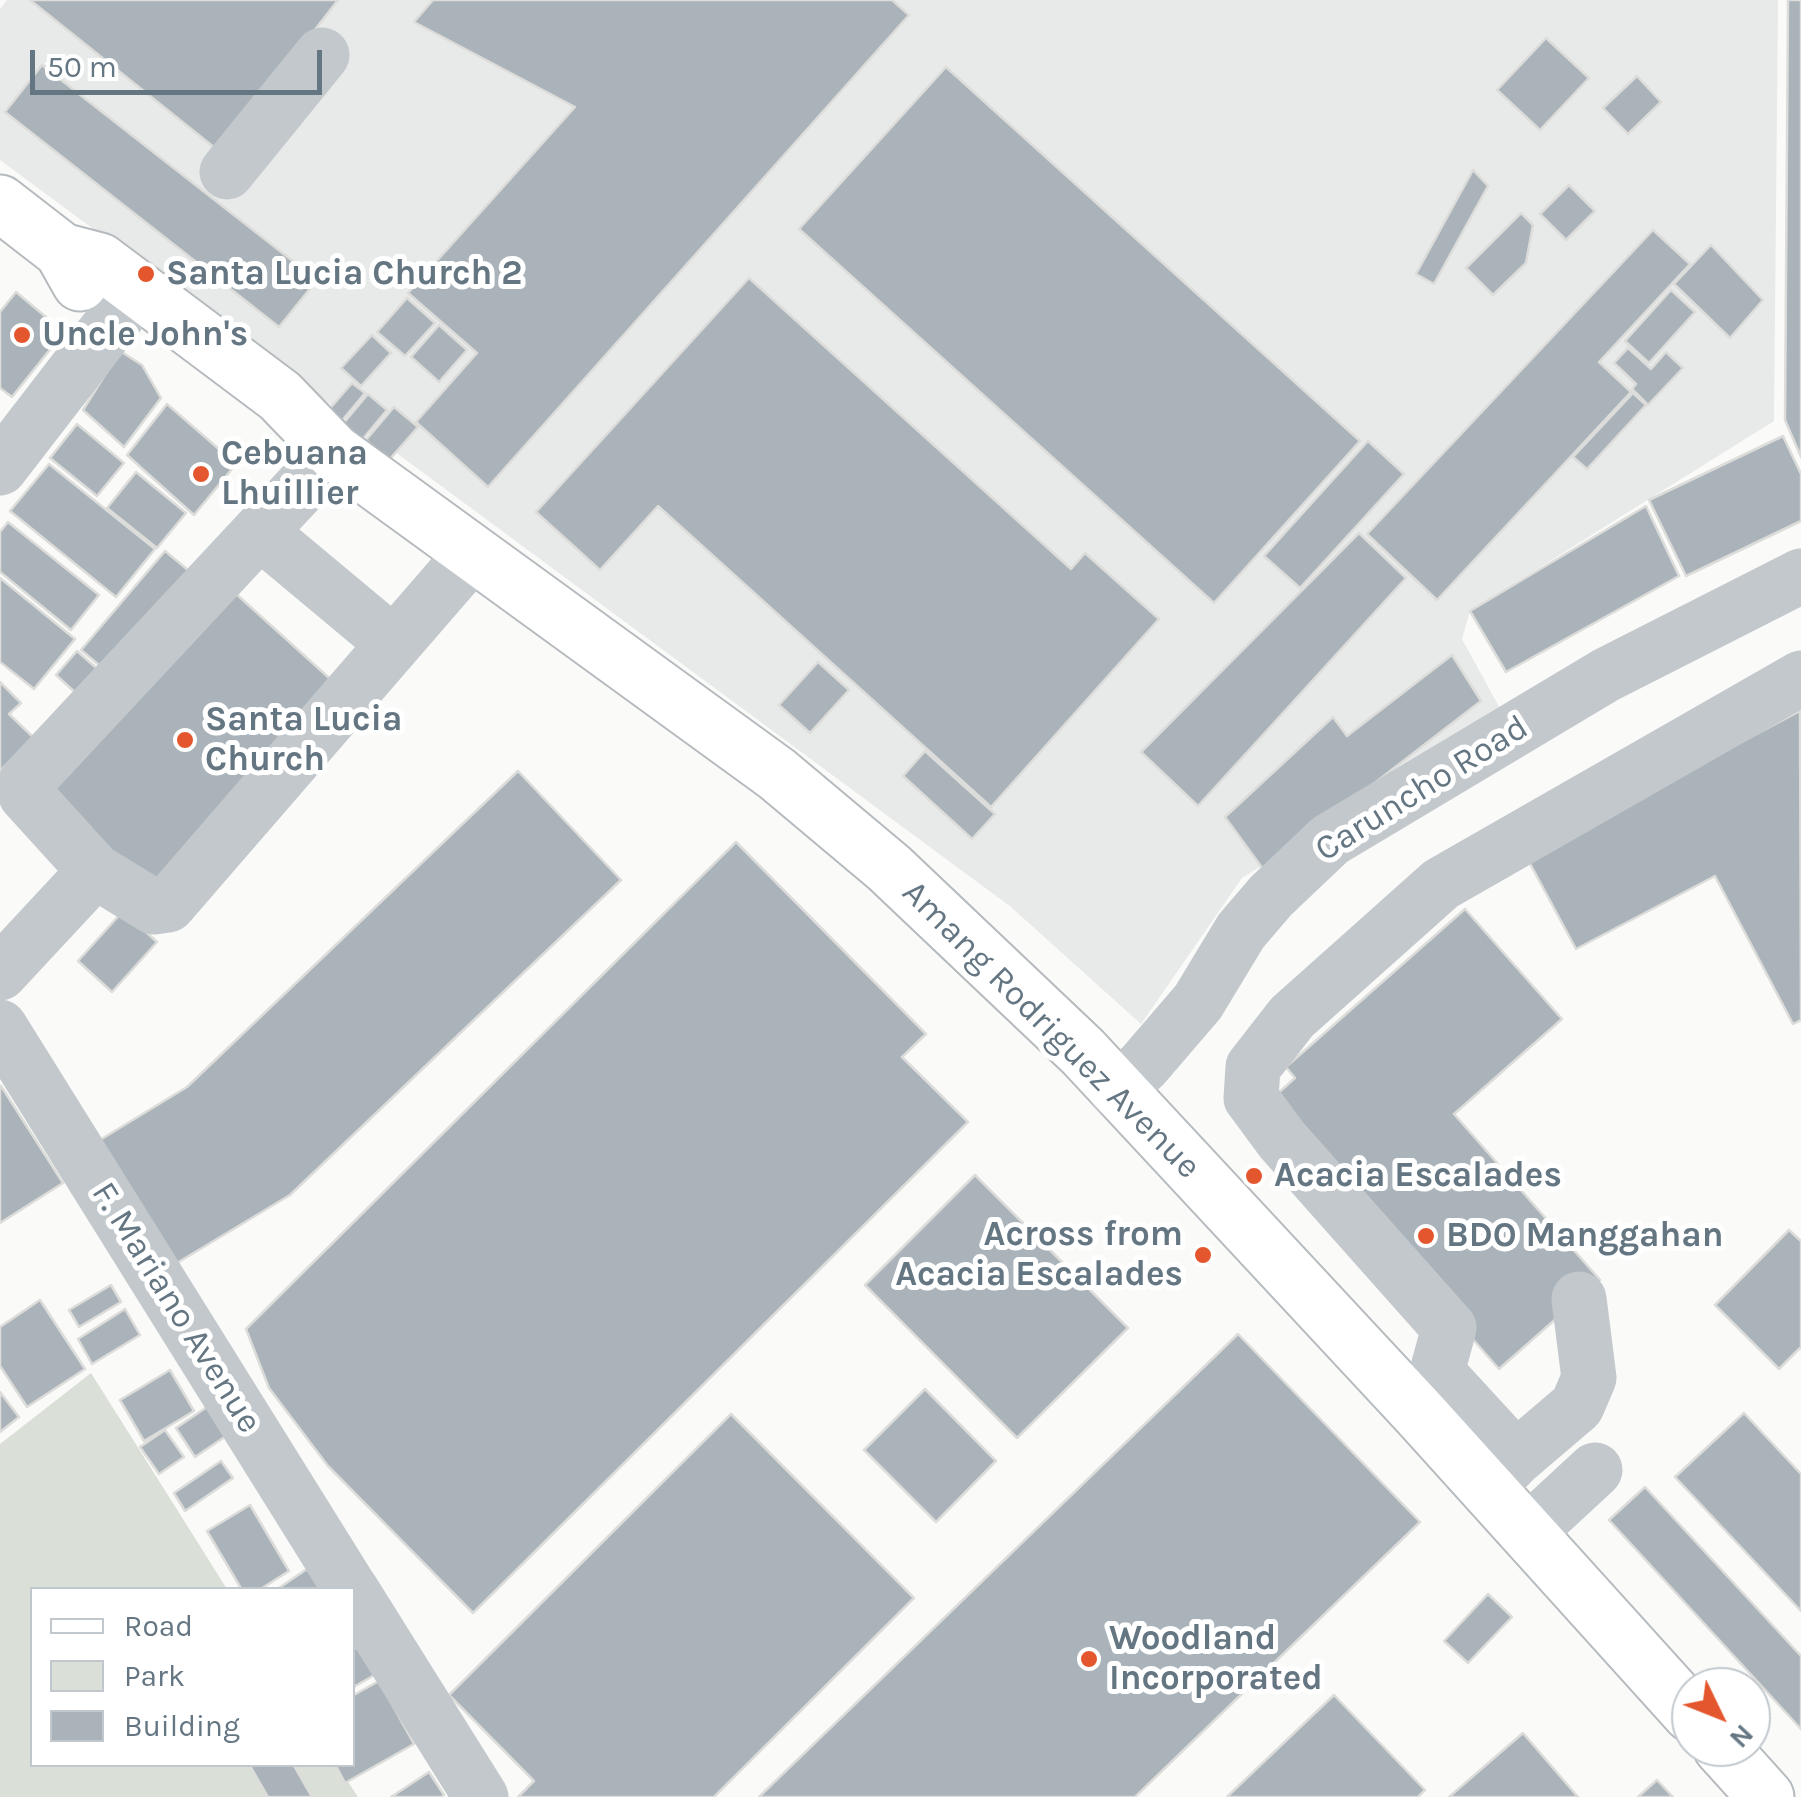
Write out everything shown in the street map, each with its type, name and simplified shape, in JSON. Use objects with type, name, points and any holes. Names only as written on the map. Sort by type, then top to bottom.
[{"type":"main road","name":"Amang Rodriguez Avenue","points":[[0,203],[62,251],[84,289],[118,315],[256,418],[328,448]]},
{"type":"main road","name":"Amang Rodriguez Avenue","points":[[62,251],[100,261],[280,396],[328,448],[778,774],[941,916],[1428,1392],[1501,1473],[1528,1532],[1671,1692]]},
{"type":"main road","points":[[1739,1767],[1766,1797]]},
{"type":"street","points":[[227,172],[322,55]]},
{"type":"street","points":[[0,468],[118,315]]},
{"type":"street","points":[[328,448],[261,532],[26,782],[26,795],[95,871],[154,906],[168,905],[472,554]]},
{"type":"street","points":[[261,532],[394,644]]},
{"type":"street","name":"Caruncho Road","points":[[1116,1090],[1143,1066],[1198,1002],[1241,932],[1271,896],[1330,840],[1606,675],[1801,576]]},
{"type":"street","points":[[1428,1392],[1449,1328],[1282,1140],[1251,1098],[1253,1067],[1292,1017],[1441,884],[1801,678]]},
{"type":"street","points":[[0,973],[95,871]]},
{"type":"street","name":"F. Mariano Avenue","points":[[0,1027],[349,1587]]},
{"type":"street","points":[[1501,1473],[1577,1406],[1589,1378],[1579,1299]]},
{"type":"street","points":[[1528,1532],[1595,1470]]},
{"type":"street","name":"F. Mariano Avenue","points":[[355,1596],[481,1797]]},
{"type":"shaded area","points":[[7,0],[1778,0],[1774,421],[1470,611],[1462,639],[1503,714],[1242,878],[1141,1024],[1011,907],[0,160],[0,9]]},
{"type":"green space","points":[[91,1373],[226,1587],[30,1587],[30,1767],[338,1767],[358,1797],[0,1797],[0,1444]]},
{"type":"building","points":[[30,0],[338,0],[220,152]]},
{"type":"building","points":[[433,0],[892,0],[909,15],[488,487],[416,422],[477,353],[408,293],[575,107],[414,22]]},
{"type":"building","points":[[1788,0],[1801,0],[1801,457],[1785,420]]},
{"type":"building","points":[[1546,38],[1589,78],[1540,130],[1497,90]]},
{"type":"building","points":[[42,65],[317,280],[279,327],[5,112]]},
{"type":"building","points":[[946,67],[1360,441],[1214,603],[799,229]]},
{"type":"building","points":[[1637,76],[1661,102],[1628,134],[1603,108]]},
{"type":"building","points":[[1473,170],[1488,186],[1434,284],[1416,274]]},
{"type":"building","points":[[1569,185],[1595,211],[1566,240],[1540,214]]},
{"type":"building","points":[[1521,213],[1533,225],[1526,263],[1493,295],[1466,268]]},
{"type":"building","points":[[1653,230],[1690,264],[1599,362],[1631,392],[1437,600],[1367,534]]},
{"type":"building","points":[[1711,245],[1763,300],[1730,338],[1674,284]]},
{"type":"building","points":[[749,278],[1071,569],[1085,553],[1159,619],[991,807],[658,506],[600,570],[536,512]]},
{"type":"building","points":[[1671,290],[1695,312],[1649,363],[1625,341]]},
{"type":"building","points":[[16,292],[64,332],[12,397],[0,388],[0,312]]},
{"type":"building","points":[[407,298],[435,323],[405,356],[377,332]]},
{"type":"building","points":[[439,325],[467,350],[439,382],[411,357]]},
{"type":"building","points":[[372,335],[391,353],[361,386],[341,368]]},
{"type":"building","points":[[1628,348],[1651,369],[1666,352],[1683,368],[1648,405],[1632,389],[1636,384],[1614,363]]},
{"type":"building","points":[[120,351],[142,365],[161,398],[124,447],[83,410]]},
{"type":"building","points":[[352,383],[365,393],[340,423],[327,412]]},
{"type":"building","points":[[1633,393],[1646,405],[1587,469],[1573,457]]},
{"type":"building","points":[[368,394],[387,410],[361,441],[342,425]]},
{"type":"building","points":[[167,404],[236,464],[194,515],[127,455]]},
{"type":"building","points":[[394,407],[418,427],[389,460],[366,440]]},
{"type":"building","points":[[77,424],[124,463],[97,496],[50,458]]},
{"type":"building","points":[[1783,436],[1801,474],[1801,521],[1686,576],[1649,500]]},
{"type":"building","points":[[1368,441],[1404,474],[1300,588],[1264,556]]},
{"type":"building","points":[[49,464],[155,549],[116,597],[10,511]]},
{"type":"building","points":[[136,472],[186,513],[157,548],[107,508]]},
{"type":"building","points":[[1646,506],[1679,576],[1506,672],[1470,611]]},
{"type":"building","points":[[8,522],[99,595],[71,630],[0,572],[0,532]]},
{"type":"building","points":[[1359,533],[1406,578],[1198,806],[1141,752]]},
{"type":"building","points":[[165,551],[200,580],[116,679],[81,650]]},
{"type":"building","points":[[0,578],[75,639],[34,689],[0,662]]},
{"type":"building","name":"Santa Lucia Church","points":[[224,583],[338,686],[147,898],[32,794]]},
{"type":"building","points":[[77,651],[110,680],[88,704],[56,675]]},
{"type":"building","points":[[1452,655],[1481,701],[1263,869],[1225,817],[1333,717],[1347,736]]},
{"type":"building","points":[[818,662],[849,690],[810,733],[779,705]]},
{"type":"building","points":[[0,682],[21,703],[9,714],[33,737],[0,771]]},
{"type":"building","points":[[1800,711],[1801,1020],[1793,1024],[1715,876],[1576,949],[1526,856]]},
{"type":"building","points":[[925,751],[995,814],[972,839],[903,776]]},
{"type":"building","points":[[518,771],[621,880],[290,1195],[167,1269],[90,1146],[187,1087]]},
{"type":"building","points":[[736,842],[926,1034],[902,1057],[968,1122],[473,1613],[328,1466],[269,1388],[246,1329]]},
{"type":"building","points":[[1465,909],[1562,1019],[1454,1114],[1600,1280],[1499,1369],[1266,1104],[1295,1078],[1286,1067]]},
{"type":"building","points":[[123,911],[157,942],[112,992],[78,961]]},
{"type":"building","points":[[0,1087],[63,1183],[0,1223]]},
{"type":"building","points":[[975,1175],[1128,1328],[1017,1438],[865,1285]]},
{"type":"building","points":[[1789,1230],[1801,1241],[1801,1347],[1779,1369],[1715,1305]]},
{"type":"building","points":[[111,1285],[121,1302],[79,1327],[69,1310]]},
{"type":"building","points":[[40,1300],[85,1369],[27,1407],[0,1366],[0,1327]]},
{"type":"building","points":[[125,1309],[140,1335],[92,1364],[78,1339]]},
{"type":"building","name":"Woodland Incorporated","points":[[1238,1334],[1420,1522],[1135,1797],[759,1797]]},
{"type":"building","points":[[170,1370],[194,1411],[144,1441],[120,1400]]},
{"type":"building","points":[[925,1389],[996,1461],[936,1522],[864,1450]]},
{"type":"building","points":[[0,1392],[19,1417],[0,1432]]},
{"type":"building","points":[[207,1407],[226,1436],[195,1457],[176,1428]]},
{"type":"building","points":[[1744,1413],[1801,1474],[1801,1611],[1675,1477]]},
{"type":"building","points":[[731,1414],[914,1598],[714,1797],[518,1797],[534,1781],[449,1695]]},
{"type":"building","points":[[165,1430],[184,1457],[159,1474],[140,1447]]},
{"type":"building","points":[[221,1461],[233,1478],[185,1511],[174,1493]]},
{"type":"building","points":[[1645,1487],[1801,1656],[1801,1729],[1771,1696],[1771,1667],[1744,1667],[1609,1520]]},
{"type":"building","points":[[250,1505],[289,1571],[264,1587],[240,1587],[207,1531]]},
{"type":"building","points":[[307,1569],[319,1587],[280,1587]]},
{"type":"building","points":[[1488,1594],[1512,1617],[1468,1663],[1444,1641]]},
{"type":"building","points":[[359,1646],[376,1674],[355,1686],[355,1648]]},
{"type":"building","points":[[379,1681],[414,1744],[345,1783],[337,1767],[355,1767],[355,1694]]},
{"type":"building","points":[[1334,1695],[1425,1790],[1418,1797],[1227,1797]]},
{"type":"building","points":[[1523,1733],[1578,1797],[1449,1797]]},
{"type":"building","points":[[251,1767],[295,1767],[312,1797],[268,1797]]},
{"type":"building","points":[[429,1772],[444,1795],[441,1797],[391,1797]]},
{"type":"building","points":[[1657,1780],[1673,1797],[1638,1797]]},
{"type":"place","name":"Santa Lucia Church 2","points":[[146,274]]},
{"type":"place","name":"Uncle John's","points":[[22,335]]},
{"type":"place","name":"Cebuana Lhuillier","points":[[201,474]]},
{"type":"place","name":"Santa Lucia Church","points":[[185,740]]},
{"type":"place","name":"Acacia Escalades","points":[[1254,1176]]},
{"type":"place","name":"BDO Manggahan","points":[[1426,1236]]},
{"type":"place","name":"Across from Acacia Escalades","points":[[1203,1255]]},
{"type":"place","name":"Woodland Incorporated","points":[[1089,1659]]}]
